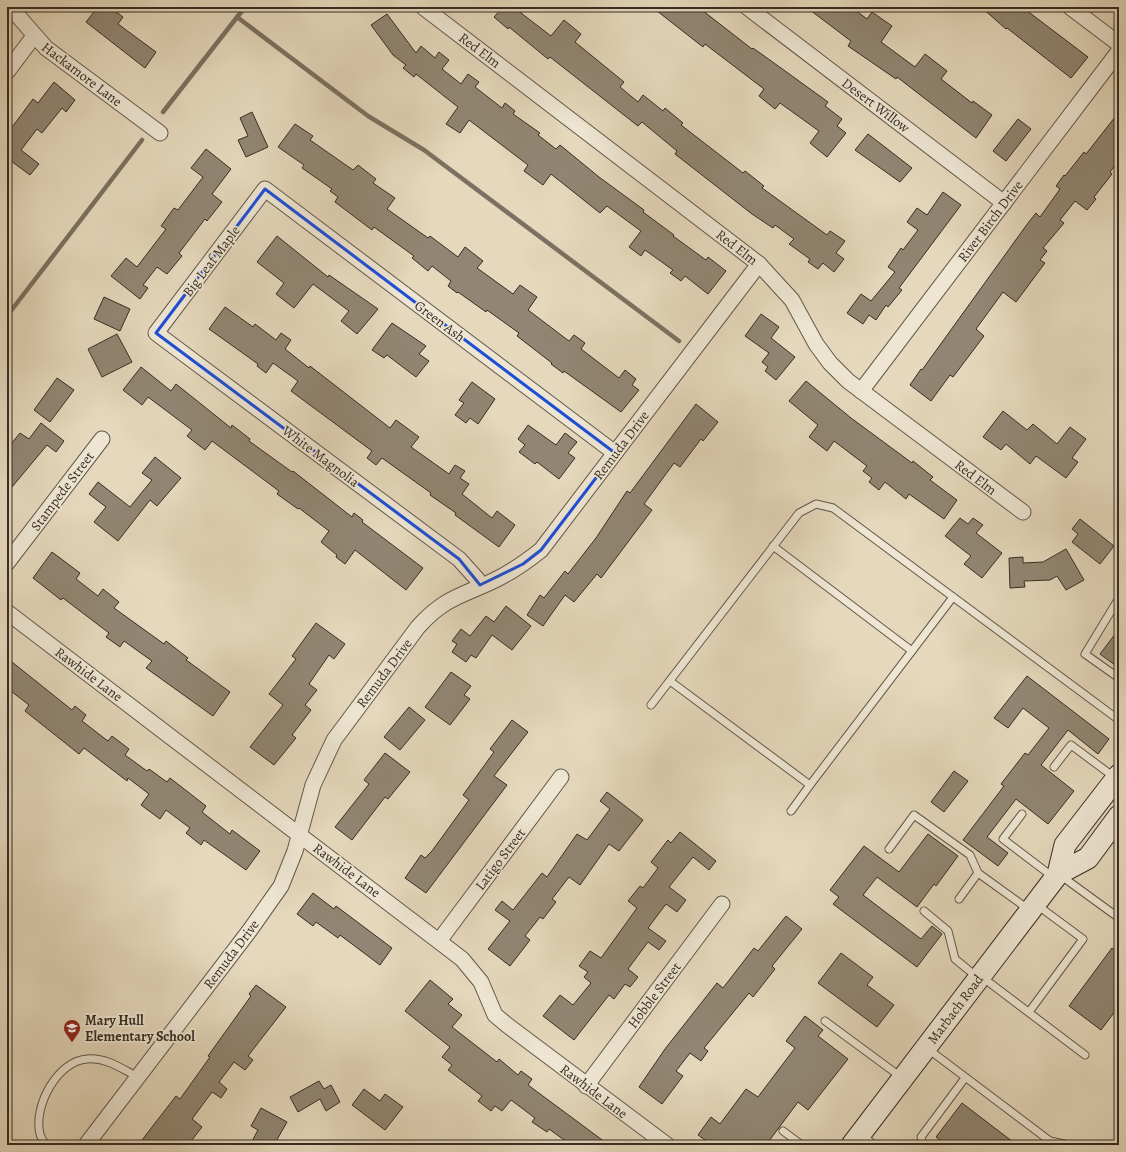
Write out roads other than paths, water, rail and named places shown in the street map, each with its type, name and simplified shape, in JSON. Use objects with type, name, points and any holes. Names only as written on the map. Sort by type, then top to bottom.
[{"type":"main road","name":"Marbach Road","points":[[1057,876],[1065,845],[1118,777]]},
{"type":"main road","name":"Marbach Road","points":[[862,1141],[902,1078],[1057,876],[1088,858],[1119,816]]},
{"type":"street","name":"Hackamore Lane","points":[[13,7],[34,36],[46,48],[160,133]]},
{"type":"street","name":"Red Elm","points":[[423,7],[759,264],[792,300],[816,344],[830,363],[861,391],[1023,512]]},
{"type":"street","name":"Desert Willow","points":[[747,7],[1004,203]]},
{"type":"street","points":[[1070,7],[1119,44]]},
{"type":"street","points":[[7,72],[34,36]]},
{"type":"street","name":"River Birch Drive","points":[[861,391],[1119,51]]},
{"type":"street","name":"Big Leaf Maple","points":[[156,333],[265,189]]},
{"type":"street","name":"Green Ash","points":[[265,189],[615,453]]},
{"type":"street","name":"Remuda Drive","points":[[86,1145],[250,930],[281,886],[295,851],[313,785],[334,740],[432,612],[453,597],[495,580],[523,564],[541,550],[759,264]]},
{"type":"street","name":"White Magnolia","points":[[156,333],[459,559],[477,579],[480,585]]},
{"type":"street","name":"Stampede Street","points":[[7,563],[102,439]]},
{"type":"street","name":"Rawhide Lane","points":[[7,612],[439,941],[473,970],[483,986],[496,1015],[507,1025],[586,1086],[667,1145]]},
{"type":"street","name":"Latigo Street","points":[[439,941],[562,777]]},
{"type":"street","name":"Hobble Street","points":[[586,1086],[722,904]]},
{"type":"lane","points":[[651,705],[799,513],[816,504],[833,508],[1119,720]]},
{"type":"lane","points":[[773,546],[912,651]]},
{"type":"lane","points":[[791,811],[953,597]]},
{"type":"lane","points":[[1119,598],[1116,607],[1085,654],[1119,678]]},
{"type":"lane","points":[[670,681],[810,785]]},
{"type":"lane","points":[[1054,767],[1071,745],[1118,777]]},
{"type":"lane","points":[[1022,814],[1004,839],[1119,918]]},
{"type":"lane","points":[[889,849],[914,815],[970,855],[978,873],[1083,939],[1028,1012]]},
{"type":"lane","points":[[959,899],[978,873]]},
{"type":"lane","points":[[924,911],[948,931],[955,960],[1085,1054]]},
{"type":"lane","points":[[825,1021],[902,1078]]},
{"type":"lane","points":[[926,1048],[1050,1141],[1068,1145]]},
{"type":"lane","points":[[46,1145],[40,1135],[39,1118],[43,1099],[54,1081],[72,1063],[86,1059],[99,1059],[138,1077]]},
{"type":"lane","points":[[923,1145],[921,1137],[965,1078]]},
{"type":"lane","points":[[783,1131],[802,1145]]},
{"type":"waterway","points":[[163,112],[245,7]]},
{"type":"waterway","points":[[237,17],[368,116],[424,150],[679,341]]},
{"type":"waterway","points":[[7,316],[142,140]]},
{"type":"place","name":"Mary Hull Elementary School","points":[[72,1043]]}]
